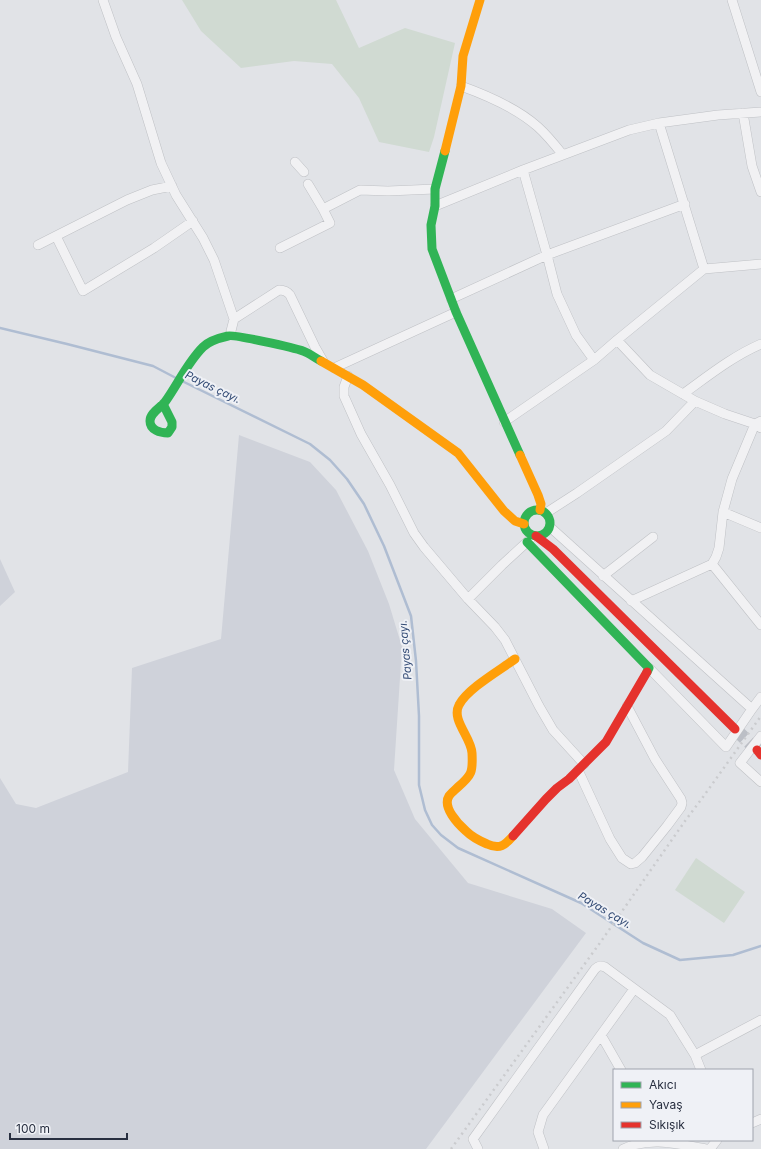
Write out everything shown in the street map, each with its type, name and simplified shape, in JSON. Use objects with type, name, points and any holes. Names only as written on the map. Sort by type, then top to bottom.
[{"type":"street","points":[[103,0],[116,37],[137,84],[161,163],[176,195],[203,238],[214,260],[234,319],[230,336]]},
{"type":"street","points":[[480,0],[463,56],[461,86],[435,189],[435,206],[431,225],[432,249],[456,312],[538,495],[543,512],[550,520],[548,530],[550,543],[553,549]]},
{"type":"street","points":[[732,0],[761,92]]},
{"type":"street","points":[[461,86],[473,90],[519,112],[539,127],[563,155]]},
{"type":"street","points":[[435,206],[523,170],[629,130],[659,123],[718,115],[761,112]]},
{"type":"street","points":[[743,113],[752,166],[761,192]]},
{"type":"street","points":[[659,123],[704,269]]},
{"type":"street","points":[[295,162],[304,172]]},
{"type":"street","points":[[523,170],[547,255],[556,294],[576,335],[594,360]]},
{"type":"street","points":[[280,248],[330,223],[308,184]]},
{"type":"street","points":[[38,245],[127,200],[152,190],[172,186]]},
{"type":"street","points":[[323,209],[360,190],[388,191],[435,189]]},
{"type":"street","points":[[451,300],[547,255],[685,204]]},
{"type":"street","points":[[56,236],[82,291],[130,263],[193,221]]},
{"type":"street","points":[[504,422],[594,360],[616,340],[704,269],[761,264]]},
{"type":"street","points":[[234,319],[279,290],[288,292],[324,362]]},
{"type":"street","points":[[334,368],[456,312]]},
{"type":"street","points":[[163,404],[176,386],[190,362],[204,346],[214,340],[230,336],[303,351],[363,384],[458,453],[504,511],[515,521],[524,524]]},
{"type":"street","points":[[616,340],[650,375],[696,401],[725,414],[759,425],[732,479],[724,512],[719,548],[712,564],[631,601]]},
{"type":"street","points":[[683,394],[711,373],[750,348],[761,344]]},
{"type":"street","points":[[348,376],[344,387],[344,396],[361,434],[390,484],[414,533],[424,547],[504,640],[553,730],[581,767],[610,839],[622,858],[631,864],[635,863],[642,857],[667,826],[681,807],[682,803],[681,799],[655,759],[628,706]]},
{"type":"street","points":[[696,401],[666,431],[577,493],[543,512],[532,511],[528,513],[524,520],[524,524],[526,531],[532,538],[649,668],[726,747],[761,697]]},
{"type":"street","points":[[724,512],[761,528]]},
{"type":"street","points":[[468,599],[532,538],[544,535],[548,530]]},
{"type":"street","points":[[548,530],[603,576],[752,709]]},
{"type":"street","points":[[603,576],[653,537]]},
{"type":"street","points":[[532,538],[553,549],[735,729]]},
{"type":"street","points":[[712,564],[761,625]]},
{"type":"street","points":[[515,660],[466,694],[458,706],[458,720],[469,741],[472,751],[472,770],[468,778],[449,795],[446,801],[449,811],[467,832],[492,846],[498,847],[511,840],[526,820],[546,799],[557,788],[569,780],[598,752],[606,742],[628,706],[649,668]]},
{"type":"street","points":[[761,736],[740,763],[761,782]]},
{"type":"street","points":[[478,1149],[473,1139],[598,966],[605,967],[634,990],[670,1015],[694,1055],[701,1069]]},
{"type":"street","points":[[544,1149],[538,1132],[543,1115],[634,990]]},
{"type":"street","points":[[694,1055],[761,1020]]},
{"type":"street","points":[[601,1035],[620,1069]]},
{"type":"street","points":[[623,1149],[643,1142],[659,1141],[706,1149]]},
{"type":"street","points":[[710,1149],[716,1141]]},
{"type":"shaded area","points":[[182,0],[336,0],[359,48],[405,28],[455,43],[434,137],[429,152],[379,142],[359,98],[332,64],[294,61],[241,68],[201,31]]},
{"type":"shaded area","points":[[239,435],[310,462],[336,490],[368,551],[389,604],[402,647],[394,770],[415,819],[468,883],[552,909],[586,933],[426,1149],[0,1149],[0,778],[16,804],[36,808],[128,772],[132,668],[221,639]]},
{"type":"shaded area","points":[[0,559],[15,592],[0,606]]},
{"type":"shaded area","points":[[696,858],[745,892],[724,923],[675,890]]},
{"type":"waterway","name":"Payas çayı.","points":[[0,328],[153,366],[176,378]]},
{"type":"waterway","name":"Payas çayı.","points":[[184,382],[310,444],[330,460],[347,479],[364,504],[384,546],[411,616],[416,661],[419,716],[419,785],[425,810],[432,825],[441,835],[458,848],[581,903],[643,943],[680,960],[733,955],[761,946]]},
{"type":"tunnel","points":[[735,729],[757,750]]},
{"type":"railway","points":[[451,1149],[761,716]]},
{"type":"traffic: fast","points":[[445,151],[435,189],[435,206],[431,225],[432,249],[456,312],[520,455]]},
{"type":"traffic: fast","points":[[163,404],[172,422],[172,427],[168,433],[159,432],[154,429],[150,424],[150,418],[156,411],[165,402],[197,353],[208,343],[228,336],[277,344],[303,351],[321,361]]},
{"type":"traffic: fast","points":[[537,510],[546,514],[550,523],[546,532],[537,536],[528,532],[524,523],[528,514],[537,510]]},
{"type":"traffic: fast","points":[[527,542],[649,668],[647,672]]},
{"type":"traffic: slow","points":[[445,151],[461,86],[463,56],[480,0]]},
{"type":"traffic: slow","points":[[321,361],[363,385],[458,453],[504,511],[515,521],[524,524]]},
{"type":"traffic: slow","points":[[520,455],[538,495],[541,504],[540,510]]},
{"type":"traffic: slow","points":[[513,836],[502,846],[495,847],[473,837],[455,820],[449,810],[447,800],[449,796],[469,776],[472,769],[471,747],[459,723],[457,711],[459,705],[476,686],[515,659]]},
{"type":"traffic: jam","points":[[536,536],[553,549],[735,729]]},
{"type":"traffic: jam","points":[[513,836],[546,799],[569,779],[606,742],[647,672]]},
{"type":"traffic: jam","points":[[757,750],[761,755]]}]
